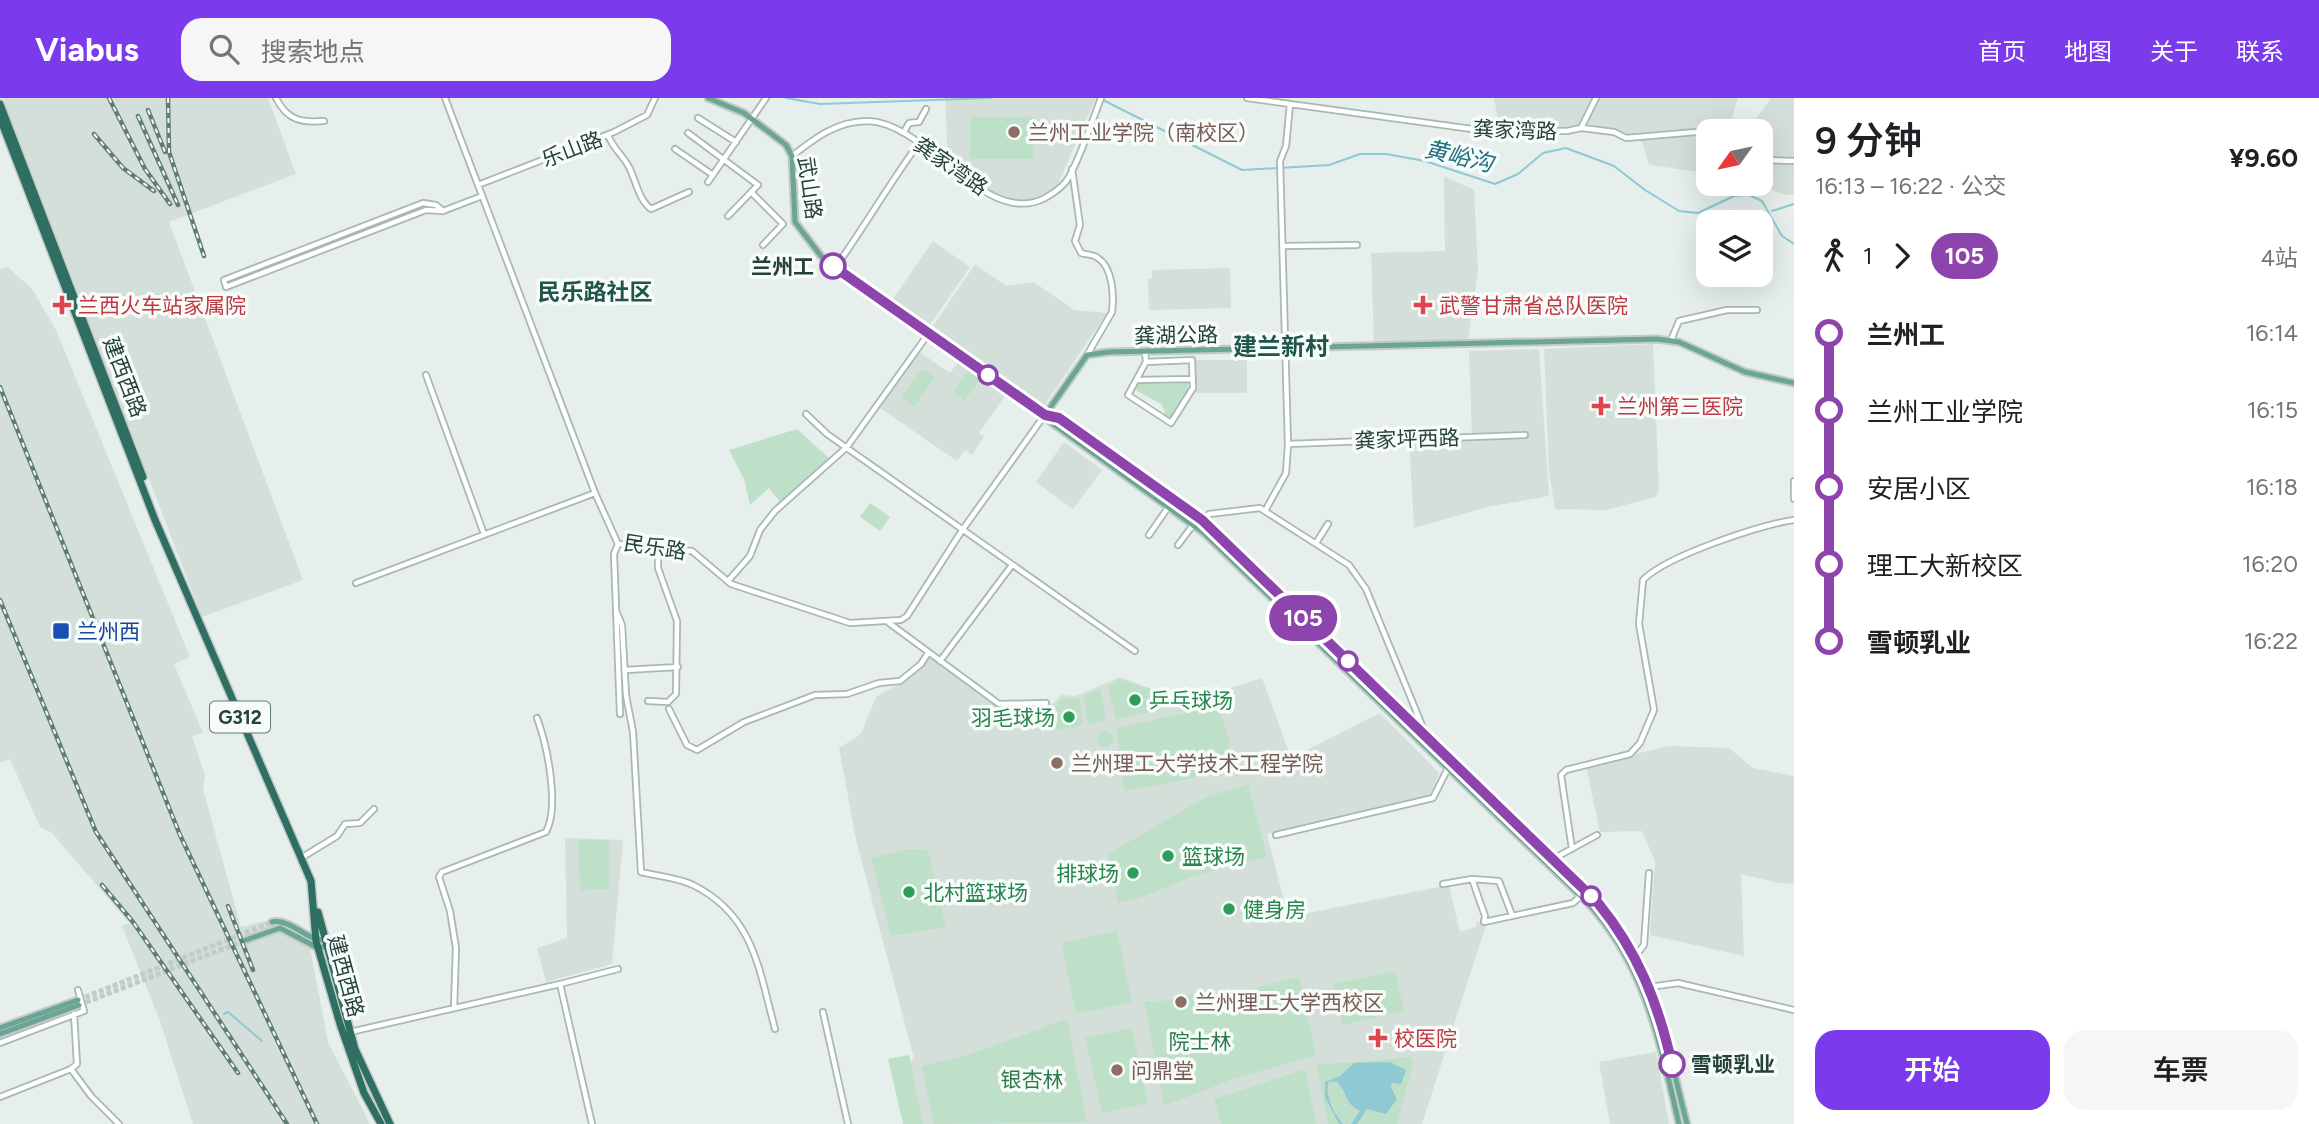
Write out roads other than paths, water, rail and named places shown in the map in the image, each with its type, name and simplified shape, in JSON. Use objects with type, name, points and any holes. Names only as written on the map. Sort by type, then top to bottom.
[{"type":"highway","name":"建西西路","points":[[0,104],[131,443],[167,548]]},
{"type":"highway","name":"建西西路","points":[[0,118],[167,548],[301,858],[312,888],[317,944],[343,1033]]},
{"type":"highway","name":"G312","points":[[312,888],[368,1081],[390,1124]]},
{"type":"highway","name":"G312","points":[[343,1033],[364,1093],[381,1124]]},
{"type":"main road","name":"武山路","points":[[708,98],[753,119],[776,134],[792,156],[795,222],[812,247],[835,268],[1045,415]]},
{"type":"main road","name":"龚湖公路","points":[[1087,355],[1145,351],[1671,340],[1745,372],[1794,383]]},
{"type":"main road","points":[[1045,415],[1087,355]]},
{"type":"main road","points":[[1045,415],[1195,525],[1598,915],[1630,961],[1654,1019],[1679,1124]]},
{"type":"main road","points":[[1045,415],[1059,418],[1202,520],[1586,891],[1624,936],[1650,987],[1663,1022],[1687,1124]]},
{"type":"main road","points":[[272,922],[280,921],[317,944]]},
{"type":"main road","points":[[246,940],[280,928],[317,944],[326,943]]},
{"type":"main road","points":[[0,1028],[78,1003],[0,1034]]},
{"type":"street","points":[[276,98],[290,117],[301,121],[324,121]]},
{"type":"street","name":"民乐路","points":[[445,98],[595,492],[618,544],[658,550],[692,551],[727,581],[850,623],[887,622]]},
{"type":"street","name":"乐山路","points":[[478,185],[608,135],[647,115],[655,98]]},
{"type":"street","name":"龚家湾路","points":[[1247,98],[1479,130],[1567,131],[1581,128],[1596,98]]},
{"type":"street","points":[[708,182],[766,99]]},
{"type":"street","name":"龚家湾路","points":[[792,156],[818,136],[852,122],[891,125],[995,197],[1017,204],[1028,204],[1049,196],[1062,186],[1100,100]]},
{"type":"street","points":[[1265,511],[1286,472],[1289,444],[1280,161],[1286,146],[1290,104]]},
{"type":"street","points":[[904,132],[909,123],[919,122],[926,109]]},
{"type":"street","points":[[698,118],[736,142]]},
{"type":"street","points":[[1581,128],[1614,132],[1626,138],[1696,132]]},
{"type":"street","points":[[688,134],[758,186],[728,216]]},
{"type":"street","points":[[608,135],[617,153],[628,165],[649,207],[689,192]]},
{"type":"street","points":[[835,268],[876,210],[878,198],[919,143]]},
{"type":"street","points":[[676,149],[713,175]]},
{"type":"street","points":[[1773,160],[1794,161]]},
{"type":"street","points":[[1072,168],[1080,225],[1075,241],[1082,253],[1093,255],[1104,264],[1110,278],[1113,305],[1112,312],[1087,355]]},
{"type":"street","points":[[751,192],[783,224],[763,245]]},
{"type":"street","points":[[443,211],[436,205],[423,204],[224,280],[226,287],[426,210],[443,211],[482,196]]},
{"type":"street","points":[[315,245],[318,252]]},
{"type":"street","points":[[1283,246],[1357,245]]},
{"type":"street","points":[[1671,340],[1679,321],[1727,310],[1757,310]]},
{"type":"street","points":[[727,581],[750,556],[760,530],[775,511],[847,447],[929,333]]},
{"type":"street","points":[[1145,351],[1146,362],[1128,395],[1171,423],[1193,388],[1192,360],[1146,362]]},
{"type":"street","points":[[426,375],[484,534]]},
{"type":"street","points":[[1136,380],[1192,379]]},
{"type":"street","points":[[806,414],[847,447],[1135,651]]},
{"type":"street","points":[[887,622],[907,616],[963,529],[1045,415]]},
{"type":"street","name":"龚家坪西路","points":[[1289,444],[1525,435]]},
{"type":"street","points":[[1794,481],[1794,499]]},
{"type":"street","points":[[356,583],[595,492]]},
{"type":"street","points":[[1149,535],[1170,505]]},
{"type":"street","points":[[1178,545],[1195,525],[1209,514],[1251,508],[1265,511],[1349,565],[1357,574],[1390,645],[1426,735]]},
{"type":"street","points":[[1572,849],[1561,775],[1566,770],[1630,754],[1640,743],[1654,710],[1639,624],[1643,580],[1674,559],[1751,530],[1794,520]]},
{"type":"street","points":[[1316,543],[1328,524]]},
{"type":"street","points":[[618,544],[614,554],[620,713]]},
{"type":"street","points":[[648,701],[673,699],[676,694],[678,667],[677,621],[658,568],[658,550]]},
{"type":"street","points":[[940,661],[1012,565]]},
{"type":"street","points":[[616,611],[622,625],[633,732],[641,872],[692,884],[737,920],[751,941],[775,1029]]},
{"type":"street","points":[[887,622],[999,704],[1046,704]]},
{"type":"street","points":[[669,709],[687,745],[697,750],[744,722],[815,695],[847,694],[879,683],[900,681],[921,664],[929,653]]},
{"type":"street","points":[[625,670],[678,667]]},
{"type":"street","points":[[454,1008],[456,948],[450,911],[439,877],[442,872],[546,832],[551,820],[549,775],[546,744],[537,718]]},
{"type":"street","points":[[1276,835],[1433,798],[1448,768]]},
{"type":"street","points":[[301,858],[337,836],[345,824],[360,823],[374,809]]},
{"type":"street","points":[[1553,859],[1597,835]]},
{"type":"street","points":[[1630,961],[1644,945],[1649,873]]},
{"type":"street","points":[[1472,879],[1485,916],[1484,922],[1573,903],[1586,891]]},
{"type":"street","points":[[1443,884],[1472,879],[1499,881],[1512,915]]},
{"type":"street","name":"建西西路","points":[[343,1033],[618,969]]},
{"type":"street","points":[[1650,987],[1678,982],[1794,1010]]},
{"type":"street","points":[[560,984],[592,1124]]},
{"type":"street","points":[[0,1043],[85,1011],[78,990]]},
{"type":"street","points":[[823,1012],[848,1124]]},
{"type":"street","points":[[0,1097],[71,1069],[77,1064],[72,1028],[76,1024],[74,1014]]},
{"type":"street","points":[[71,1069],[91,1096],[119,1124]]},
{"type":"water","points":[[1390,1062],[1406,1070],[1401,1084],[1392,1083],[1391,1087],[1397,1099],[1386,1114],[1367,1109],[1357,1124],[1351,1124],[1360,1111],[1351,1105],[1337,1082],[1329,1081],[1329,1098],[1333,1110],[1343,1124],[1339,1124],[1325,1097],[1325,1082],[1340,1076],[1354,1063]]},
{"type":"waterway","points":[[786,98],[820,104],[991,98]]},
{"type":"waterway","name":"黄峪沟","points":[[1103,100],[1242,170],[1329,165],[1360,154],[1386,154],[1425,161],[1495,184],[1518,174],[1543,153],[1566,148],[1614,166],[1679,211],[1698,213],[1734,196],[1749,195],[1762,201],[1782,236],[1794,244]]},
{"type":"waterway","points":[[1773,211],[1794,204]]},
{"type":"waterway","points":[[224,1014],[228,1012],[262,1041]]},
{"type":"tunnel","points":[[78,1000],[272,922]]},
{"type":"tunnel","points":[[79,1005],[246,940]]},
{"type":"railway","points":[[109,98],[145,169],[170,204]]},
{"type":"railway","points":[[168,98],[169,152],[204,256]]},
{"type":"railway","points":[[148,110],[165,152]]},
{"type":"railway","points":[[138,116],[178,205]]},
{"type":"railway","points":[[94,134],[123,168],[154,191]]},
{"type":"railway","points":[[0,387],[180,835],[317,1124]]},
{"type":"railway","points":[[0,600],[96,832],[287,1124]]},
{"type":"railway","points":[[102,885],[133,922],[238,1073]]},
{"type":"railway","points":[[228,906],[253,970]]},
{"type":"place","name":"兰州工业学院（南校区）","points":[[1014,132]]},
{"type":"place","name":"兰州工","points":[[833,266]]},
{"type":"place","name":"兰西火车站家属院","points":[[62,305]]},
{"type":"place","name":"武警甘肃省总队医院","points":[[1423,305]]},
{"type":"place","name":"兰州第三医院","points":[[1601,406]]},
{"type":"place","name":"兰州西","points":[[61,631]]},
{"type":"place","name":"乒乓球场","points":[[1135,700]]},
{"type":"place","name":"羽毛球场","points":[[1069,717]]},
{"type":"place","name":"兰州理工大学技术工程学院","points":[[1057,763]]},
{"type":"place","name":"篮球场","points":[[1168,856]]},
{"type":"place","name":"排球场","points":[[1133,873]]},
{"type":"place","name":"北村篮球场","points":[[909,892]]},
{"type":"place","name":"健身房","points":[[1229,909]]},
{"type":"place","name":"兰州理工大学西校区","points":[[1181,1002]]},
{"type":"place","name":"校医院","points":[[1378,1038]]},
{"type":"place","name":"雪顿乳业","points":[[1672,1064]]},
{"type":"place","name":"问鼎堂","points":[[1117,1070]]},
{"type":"district","name":"民乐路社区","points":[[595,292]]},
{"type":"district","name":"建兰新村","points":[[1281,346]]},
{"type":"park label","name":"院士林","points":[[1200,1041]]},
{"type":"park label","name":"银杏林","points":[[1032,1079]]}]
